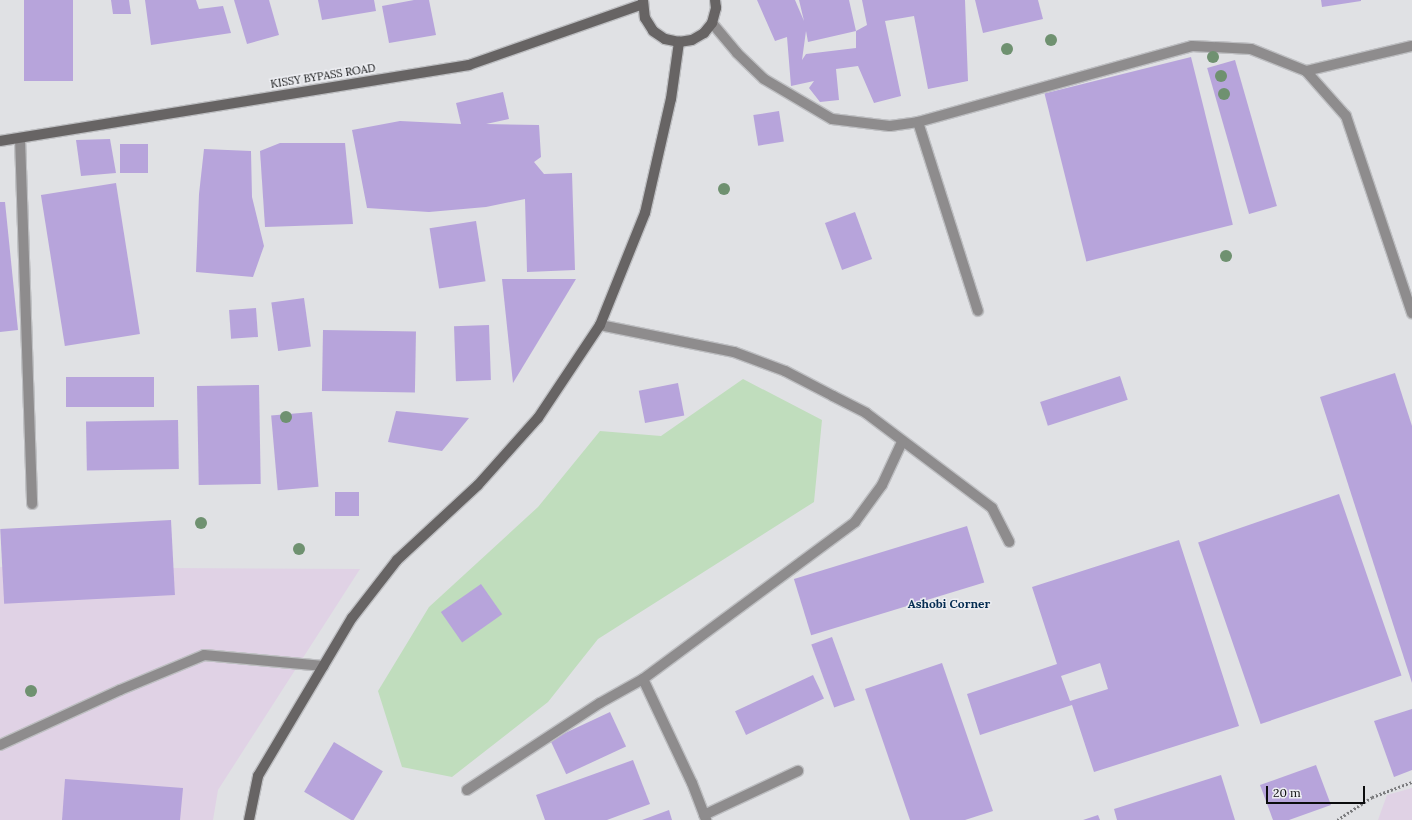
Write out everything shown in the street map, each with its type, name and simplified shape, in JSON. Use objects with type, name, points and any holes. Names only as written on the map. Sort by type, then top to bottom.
[{"type":"main road","points":[[643,2],[645,18],[653,31],[665,39],[679,42],[692,40],[704,33],[712,23],[716,8],[715,0]]},
{"type":"main road","name":"KISSY BYPASS ROAD","points":[[0,141],[469,65],[643,2]]},
{"type":"main road","points":[[249,820],[258,776],[352,618],[397,560],[478,485],[538,418],[600,325],[644,213],[664,138],[679,42]]},
{"type":"lane","points":[[712,23],[737,53],[764,79],[832,119],[890,126],[918,122],[1192,46],[1251,50],[1306,71],[1346,116],[1412,313]]},
{"type":"lane","points":[[1306,71],[1412,46]]},
{"type":"lane","points":[[918,122],[978,310]]},
{"type":"lane","points":[[20,138],[32,504]]},
{"type":"lane","points":[[600,325],[734,352],[785,371],[866,414],[992,508],[1009,542]]},
{"type":"lane","points":[[468,790],[600,703],[643,680],[855,522],[882,485],[902,442]]},
{"type":"lane","points":[[0,745],[126,687],[204,655],[323,666]]},
{"type":"lane","points":[[643,680],[692,783],[705,817],[798,771]]},
{"type":"path","points":[[1337,820],[1372,797],[1412,782]]},
{"type":"shaded area","points":[[0,567],[360,569],[218,790],[213,820],[0,820]]},
{"type":"shaded area","points":[[1412,788],[1412,820],[1378,820],[1387,795]]},
{"type":"green space","points":[[743,379],[822,420],[814,502],[598,639],[548,702],[452,777],[402,767],[378,691],[429,607],[538,507],[600,431],[661,436]]},
{"type":"building","points":[[24,0],[73,0],[73,81],[24,81]]},
{"type":"building","points":[[111,0],[129,0],[131,14],[113,14]]},
{"type":"building","points":[[145,0],[196,0],[199,9],[223,6],[231,33],[151,45]]},
{"type":"building","points":[[234,0],[269,0],[279,35],[247,44]]},
{"type":"building","points":[[318,0],[374,0],[376,11],[322,20]]},
{"type":"building","points":[[414,0],[429,0],[436,35],[389,43],[382,6]]},
{"type":"building","points":[[757,0],[795,0],[804,21],[799,0],[849,0],[856,31],[867,25],[862,0],[965,0],[968,81],[928,89],[914,16],[885,21],[901,96],[874,103],[858,66],[836,69],[839,100],[820,102],[809,88],[814,81],[791,86],[787,37],[775,41]],"holes":[[[806,31],[808,42],[856,31],[856,48],[806,54],[802,60]]]},
{"type":"building","points":[[975,0],[1038,0],[1043,19],[983,33]]},
{"type":"building","points":[[1321,0],[1361,0],[1361,1],[1322,7]]},
{"type":"building","points":[[1191,57],[1233,225],[1086,261],[1044,94]]},
{"type":"building","points":[[1235,60],[1277,206],[1249,214],[1207,68]]},
{"type":"building","points":[[503,92],[509,119],[486,124],[539,125],[541,157],[534,162],[544,174],[572,173],[575,270],[527,272],[525,199],[486,207],[429,212],[367,208],[352,130],[400,121],[461,124],[456,103]]},
{"type":"building","points":[[779,111],[784,142],[758,146],[753,115]]},
{"type":"building","points":[[110,139],[116,173],[81,176],[76,140]]},
{"type":"building","points":[[280,143],[345,143],[353,224],[265,227],[260,151]]},
{"type":"building","points":[[120,144],[148,144],[148,173],[120,173]]},
{"type":"building","points":[[204,149],[251,151],[252,197],[264,246],[253,277],[196,272],[199,194]]},
{"type":"building","points":[[116,183],[140,334],[65,346],[41,195]]},
{"type":"building","points":[[0,202],[5,202],[18,330],[0,332]]},
{"type":"building","points":[[855,212],[872,259],[842,270],[825,223]]},
{"type":"building","points":[[476,221],[486,281],[439,289],[430,228]]},
{"type":"building","points":[[502,279],[576,279],[513,383]]},
{"type":"building","points":[[304,298],[311,347],[278,351],[271,303]]},
{"type":"building","points":[[256,308],[258,337],[231,339],[229,310]]},
{"type":"building","points":[[489,325],[491,380],[456,381],[454,326]]},
{"type":"building","points":[[323,330],[416,332],[415,393],[322,391]]},
{"type":"building","points":[[1395,373],[1412,426],[1412,683],[1320,397]]},
{"type":"building","points":[[1120,376],[1128,400],[1048,426],[1040,402]]},
{"type":"building","points":[[66,377],[154,377],[154,407],[66,407]]},
{"type":"building","points":[[678,383],[684,415],[645,423],[639,391]]},
{"type":"building","points":[[259,385],[261,484],[199,485],[197,386]]},
{"type":"building","points":[[396,411],[469,418],[442,451],[388,442]]},
{"type":"building","points":[[312,412],[319,487],[278,490],[271,416]]},
{"type":"building","points":[[178,420],[179,469],[87,471],[86,422]]},
{"type":"building","points":[[335,492],[359,492],[359,516],[335,516]]},
{"type":"building","points":[[1339,494],[1402,676],[1261,724],[1198,543]]},
{"type":"building","points":[[171,520],[175,595],[4,604],[0,529]]},
{"type":"building","points":[[967,526],[984,582],[811,635],[794,579]]},
{"type":"building","points":[[1179,540],[1239,726],[1094,772],[1072,705],[980,735],[967,694],[1057,664],[1032,587]],"holes":[[[1100,663],[1108,689],[1070,701],[1061,676]]]},
{"type":"building","points":[[481,584],[502,614],[462,642],[441,612]]},
{"type":"building","points":[[832,637],[855,700],[834,707],[811,645]]},
{"type":"building","points":[[942,663],[993,811],[965,820],[910,820],[865,689]]},
{"type":"building","points":[[813,675],[824,699],[746,735],[735,711]]},
{"type":"building","points":[[1412,709],[1412,770],[1394,777],[1374,721]]},
{"type":"building","points":[[610,712],[626,746],[566,774],[550,740]]},
{"type":"building","points":[[334,742],[383,771],[354,820],[351,820],[304,792]]},
{"type":"building","points":[[633,760],[650,804],[607,820],[545,820],[536,795]]},
{"type":"building","points":[[1316,765],[1331,805],[1289,820],[1273,820],[1260,785]]},
{"type":"building","points":[[1221,775],[1235,820],[1117,820],[1114,809]]},
{"type":"building","points":[[65,779],[183,788],[180,820],[62,820]]},
{"type":"building","points":[[669,810],[672,820],[642,820]]},
{"type":"building","points":[[1098,815],[1100,820],[1083,820]]},
{"type":"district","name":"Ashobi Corner","points":[[949,604]]}]
